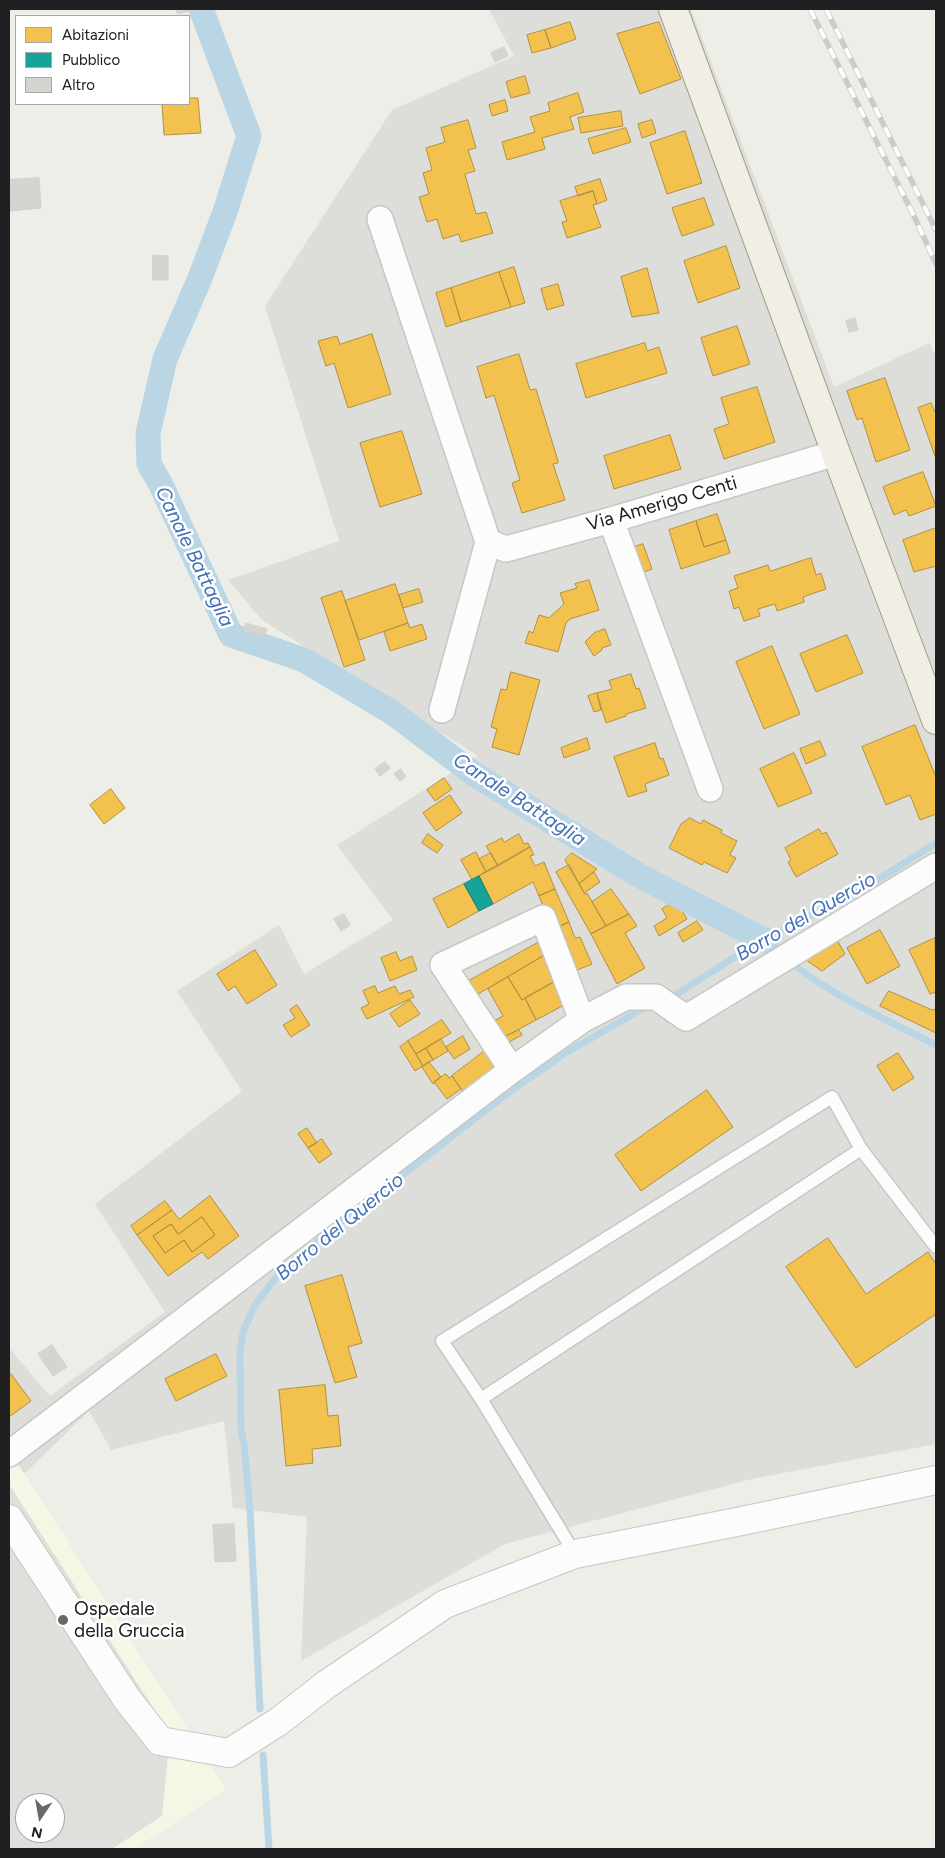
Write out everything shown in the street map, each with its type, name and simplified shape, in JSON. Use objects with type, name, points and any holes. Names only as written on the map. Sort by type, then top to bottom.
[{"type":"main road","points":[[673,9],[936,720]]},
{"type":"street","points":[[380,219],[488,542],[442,710]]},
{"type":"street","name":"Via Amerigo Centi","points":[[488,542],[506,549],[611,520],[836,452]]},
{"type":"street","points":[[611,520],[710,789]]},
{"type":"street","points":[[9,1454],[512,1070],[582,1020],[626,997],[656,997],[686,1018],[936,866]]},
{"type":"street","points":[[512,1070],[443,965],[543,918],[582,1020]]},
{"type":"street","points":[[9,1519],[127,1699],[160,1741],[229,1753],[278,1722],[327,1684],[445,1604],[575,1554],[936,1480]]},
{"type":"lane","points":[[575,1554],[481,1399],[442,1341],[832,1097],[861,1149],[936,1247]]},
{"type":"lane","points":[[481,1399],[861,1149]]},
{"type":"shaded area","points":[[489,9],[691,9],[834,387],[929,343],[936,356],[936,1444],[752,1479],[505,1544],[301,1661],[307,1517],[233,1508],[224,1421],[111,1450],[89,1411],[22,1476],[9,1456],[9,1352],[11,1350],[50,1396],[165,1312],[95,1204],[242,1091],[177,991],[279,925],[304,974],[393,920],[337,845],[478,756],[262,620],[228,580],[339,541],[265,306],[392,110],[514,56]]},
{"type":"shaded area","name":"Ospedale della Gruccia","points":[[9,1450],[226,1789],[134,1849],[9,1849]]},
{"type":"shaded area","name":"Ospedale della Gruccia","points":[[9,1484],[170,1734],[162,1816],[112,1849],[9,1849]]},
{"type":"building: Abitazioni","points":[[570,22],[576,39],[551,48],[545,30]]},
{"type":"building: Abitazioni","points":[[659,22],[681,79],[640,94],[617,34]]},
{"type":"building: Abitazioni","points":[[545,30],[551,48],[532,53],[527,35]]},
{"type":"building: Abitazioni","points":[[525,76],[530,93],[511,98],[506,82]]},
{"type":"building: Abitazioni","points":[[578,93],[584,112],[570,117],[574,129],[542,138],[545,149],[507,160],[502,142],[535,132],[530,117],[550,111],[548,103]]},
{"type":"building: Abitazioni","points":[[190,98],[198,98],[201,133],[164,135],[162,105],[190,105]]},
{"type":"building: Abitazioni","points":[[505,100],[508,111],[492,116],[489,105]]},
{"type":"building: Abitazioni","points":[[621,111],[623,126],[581,133],[578,118]]},
{"type":"building: Abitazioni","points":[[468,120],[476,148],[468,150],[475,171],[465,174],[476,214],[486,212],[493,233],[461,242],[459,234],[443,239],[437,219],[427,222],[419,197],[429,194],[423,173],[432,170],[426,148],[445,142],[441,128]]},
{"type":"building: Abitazioni","points":[[652,120],[656,133],[642,138],[638,124]]},
{"type":"building: Abitazioni","points":[[626,128],[631,142],[593,154],[588,139]]},
{"type":"building: Abitazioni","points":[[685,131],[702,183],[667,194],[650,143]]},
{"type":"building: Abitazioni","points":[[600,179],[607,200],[597,204],[593,191],[578,196],[575,187]]},
{"type":"building: Abitazioni","points":[[593,191],[597,204],[593,205],[601,227],[567,238],[562,222],[567,221],[560,201]]},
{"type":"building: Abitazioni","points":[[704,198],[714,225],[682,236],[672,208]]},
{"type":"building: Abitazioni","points":[[726,246],[740,288],[698,303],[684,261]]},
{"type":"building: Abitazioni","points":[[514,267],[525,303],[511,307],[499,272]]},
{"type":"building: Abitazioni","points":[[647,268],[659,313],[632,317],[621,277]]},
{"type":"building: Abitazioni","points":[[499,272],[511,307],[461,322],[451,288]]},
{"type":"building: Abitazioni","points":[[558,284],[564,305],[547,310],[541,289]]},
{"type":"building: Abitazioni","points":[[451,288],[461,322],[446,327],[436,293]]},
{"type":"building: Abitazioni","points":[[737,326],[750,364],[713,376],[701,338]]},
{"type":"building: Abitazioni","points":[[372,334],[391,394],[348,408],[334,363],[326,366],[318,341],[337,336],[340,344]]},
{"type":"building: Abitazioni","points":[[645,343],[647,351],[659,347],[667,373],[586,398],[576,364]]},
{"type":"building: Abitazioni","points":[[519,354],[530,390],[536,389],[558,461],[558,463],[553,464],[565,500],[522,513],[512,483],[520,480],[494,395],[486,398],[477,367]]},
{"type":"building: Abitazioni","points":[[885,378],[910,450],[876,462],[862,418],[857,420],[847,391]]},
{"type":"building: Abitazioni","points":[[757,387],[775,442],[724,459],[714,429],[729,424],[721,398]]},
{"type":"building: Abitazioni","points":[[931,403],[936,414],[936,459],[918,408]]},
{"type":"building: Abitazioni","points":[[402,431],[422,494],[380,507],[360,443]]},
{"type":"building: Abitazioni","points":[[670,435],[681,469],[614,489],[604,456]]},
{"type":"building: Abitazioni","points":[[923,472],[936,506],[909,516],[906,510],[894,515],[883,487]]},
{"type":"building: Abitazioni","points":[[717,514],[726,540],[704,547],[696,521]]},
{"type":"building: Abitazioni","points":[[696,521],[704,547],[726,540],[730,553],[681,569],[669,530]]},
{"type":"building: Abitazioni","points":[[936,528],[936,566],[914,572],[903,540]]},
{"type":"building: Abitazioni","points":[[643,544],[652,569],[641,573],[632,548]]},
{"type":"building: Abitazioni","points":[[811,558],[816,575],[821,573],[826,589],[803,597],[804,602],[777,611],[775,604],[758,609],[760,616],[744,621],[739,607],[734,609],[729,591],[738,588],[734,576],[768,565],[770,571]]},
{"type":"building: Abitazioni","points":[[589,580],[599,610],[570,619],[566,623],[558,652],[525,643],[529,631],[533,633],[539,615],[549,618],[564,604],[560,593],[577,588],[575,584]]},
{"type":"building: Abitazioni","points":[[395,584],[408,623],[359,640],[345,601]]},
{"type":"building: Abitazioni","points":[[419,589],[423,602],[403,608],[399,595]]},
{"type":"building: Abitazioni","points":[[342,591],[365,660],[344,667],[321,598]]},
{"type":"building: Abitazioni","points":[[408,623],[410,628],[422,624],[427,639],[390,651],[384,632]]},
{"type":"building: Abitazioni","points":[[605,629],[611,645],[602,648],[594,656],[585,642],[594,633]]},
{"type":"building: Abitazioni","points":[[847,635],[863,673],[816,692],[800,654]]},
{"type":"building: Abitazioni","points":[[772,646],[800,714],[764,729],[736,662]]},
{"type":"building: Abitazioni","points":[[511,672],[540,680],[519,755],[492,747],[497,729],[491,727],[501,689],[506,690]]},
{"type":"building: Abitazioni","points":[[631,674],[636,689],[639,688],[646,708],[606,723],[597,693],[612,689],[609,681]]},
{"type":"building: Abitazioni","points":[[597,693],[601,710],[594,712],[588,696]]},
{"type":"building: Abitazioni","points":[[915,725],[936,777],[936,814],[920,820],[910,795],[886,805],[862,747]]},
{"type":"building: Abitazioni","points":[[587,738],[590,749],[564,758],[561,748]]},
{"type":"building: Abitazioni","points":[[820,741],[826,755],[806,764],[800,749]]},
{"type":"building: Abitazioni","points":[[655,743],[660,759],[663,758],[669,775],[645,784],[647,791],[628,797],[614,757]]},
{"type":"building: Abitazioni","points":[[794,753],[812,793],[778,807],[760,769]]},
{"type":"building: Abitazioni","points":[[444,778],[452,789],[435,801],[427,790]]},
{"type":"building: Abitazioni","points":[[111,789],[125,808],[104,824],[90,805]]},
{"type":"building: Abitazioni","points":[[450,795],[462,813],[436,831],[423,813]]},
{"type":"building: Abitazioni","points":[[690,818],[701,824],[703,820],[722,830],[721,833],[737,841],[730,855],[736,858],[727,873],[704,862],[702,865],[669,848],[681,824]]},
{"type":"building: Abitazioni","points":[[819,829],[822,834],[826,832],[838,854],[796,877],[788,862],[791,860],[785,848]]},
{"type":"building: Abitazioni","points":[[428,834],[443,845],[437,853],[422,843]]},
{"type":"building: Abitazioni","points":[[519,834],[524,844],[528,843],[530,847],[498,866],[486,846],[502,838],[504,842]]},
{"type":"building: Abitazioni","points":[[530,847],[534,855],[530,856],[535,866],[544,862],[555,889],[539,896],[533,882],[493,904],[479,876]]},
{"type":"building: Abitazioni","points":[[476,852],[486,872],[472,880],[461,860]]},
{"type":"building: Abitazioni","points":[[491,853],[498,866],[486,872],[479,859]]},
{"type":"building: Abitazioni","points":[[572,853],[597,869],[579,884],[565,860]]},
{"type":"building: Abitazioni","points":[[569,865],[606,926],[591,934],[556,872]]},
{"type":"building: Abitazioni","points":[[594,872],[600,882],[584,893],[579,884]]},
{"type":"building: Abitazioni","points":[[464,884],[479,911],[448,928],[433,899]]},
{"type":"building: Abitazioni","points":[[555,889],[569,922],[553,930],[539,896]]},
{"type":"building: Abitazioni","points":[[611,889],[629,914],[606,926],[592,902]]},
{"type":"building: Abitazioni","points":[[676,901],[687,919],[659,936],[654,926],[667,918],[662,909]]},
{"type":"building: Abitazioni","points":[[629,914],[637,926],[625,933],[645,968],[617,984],[591,934]]},
{"type":"building: Abitazioni","points":[[697,921],[703,930],[683,942],[678,933]]},
{"type":"building: Abitazioni","points":[[569,922],[575,938],[580,937],[592,964],[570,973],[553,930]]},
{"type":"building: Abitazioni","points":[[880,930],[900,966],[867,984],[847,948]]},
{"type":"building: Abitazioni","points":[[935,938],[936,992],[930,994],[909,950]]},
{"type":"building: Abitazioni","points":[[543,940],[550,952],[473,997],[465,983]]},
{"type":"building: Abitazioni","points":[[837,940],[845,954],[822,971],[803,958]]},
{"type":"building: Abitazioni","points":[[255,950],[277,985],[247,1004],[235,986],[228,991],[217,974]]},
{"type":"building: Abitazioni","points":[[396,952],[400,961],[412,956],[417,970],[390,981],[381,958]]},
{"type":"building: Abitazioni","points":[[550,952],[556,981],[522,1000],[508,977]]},
{"type":"building: Abitazioni","points":[[508,977],[522,1000],[525,998],[536,1020],[499,1040],[490,1023],[503,1016],[488,989]]},
{"type":"building: Abitazioni","points":[[556,981],[568,1003],[536,1020],[525,998]]},
{"type":"building: Abitazioni","points":[[375,986],[378,993],[395,986],[399,994],[410,990],[414,997],[367,1019],[361,1008],[369,1004],[363,991]]},
{"type":"building: Abitazioni","points":[[889,991],[932,1010],[936,1009],[936,1033],[880,1006]]},
{"type":"building: Abitazioni","points":[[410,1000],[420,1014],[399,1027],[390,1014]]},
{"type":"building: Abitazioni","points":[[297,1005],[310,1025],[291,1037],[283,1025],[295,1018],[290,1010]]},
{"type":"building: Abitazioni","points":[[442,1020],[451,1033],[416,1054],[408,1041]]},
{"type":"building: Abitazioni","points":[[519,1030],[522,1035],[509,1042],[505,1037]]},
{"type":"building: Abitazioni","points":[[463,1036],[470,1049],[454,1059],[446,1047]]},
{"type":"building: Abitazioni","points":[[441,1039],[448,1051],[433,1060],[426,1048]]},
{"type":"building: Abitazioni","points":[[408,1041],[423,1066],[415,1071],[400,1047]]},
{"type":"building: Abitazioni","points":[[426,1048],[433,1060],[423,1066],[416,1054]]},
{"type":"building: Abitazioni","points":[[486,1050],[502,1071],[467,1097],[452,1076]]},
{"type":"building: Abitazioni","points":[[898,1053],[914,1078],[893,1091],[877,1066]]},
{"type":"building: Abitazioni","points":[[429,1062],[441,1077],[433,1084],[422,1067]]},
{"type":"building: Abitazioni","points":[[446,1074],[449,1078],[452,1076],[461,1089],[447,1099],[434,1082]]},
{"type":"building: Abitazioni","points":[[707,1090],[733,1127],[641,1191],[615,1155]]},
{"type":"building: Abitazioni","points":[[307,1128],[317,1143],[308,1148],[298,1134]]},
{"type":"building: Abitazioni","points":[[322,1139],[332,1154],[319,1163],[308,1148]]},
{"type":"building: Abitazioni","points":[[210,1196],[239,1236],[208,1259],[202,1252],[168,1276],[137,1235],[172,1210],[179,1219]],"holes":[[[202,1217],[215,1235],[192,1252],[184,1240],[165,1253],[153,1236],[171,1224],[178,1234]]]},
{"type":"building: Abitazioni","points":[[165,1201],[172,1210],[137,1235],[131,1226]]},
{"type":"building: Abitazioni","points":[[202,1217],[215,1235],[192,1252],[184,1240],[165,1253],[153,1236],[171,1224],[178,1234]]},
{"type":"building: Abitazioni","points":[[828,1238],[866,1294],[928,1252],[936,1264],[936,1314],[856,1368],[786,1267]]},
{"type":"building: Abitazioni","points":[[342,1275],[362,1343],[348,1347],[357,1377],[335,1383],[305,1286]]},
{"type":"building: Abitazioni","points":[[216,1354],[227,1376],[176,1401],[165,1379]]},
{"type":"building: Abitazioni","points":[[11,1374],[31,1401],[9,1417],[9,1376]]},
{"type":"building: Abitazioni","points":[[325,1385],[328,1416],[338,1415],[341,1446],[312,1449],[313,1463],[286,1466],[279,1390]]},
{"type":"building: Pubblico","points":[[479,876],[493,904],[479,911],[464,884]]},
{"type":"building: Altro","points":[[176,9],[192,9],[193,10],[178,14]]},
{"type":"building: Altro","points":[[504,47],[508,56],[495,62],[491,53]]},
{"type":"building: Altro","points":[[39,178],[41,208],[10,211],[9,180]]},
{"type":"building: Altro","points":[[153,255],[168,256],[168,280],[153,280]]},
{"type":"building: Altro","points":[[855,318],[858,330],[849,332],[846,321]]},
{"type":"building: Altro","points":[[246,623],[267,629],[264,637],[243,631]]},
{"type":"building: Altro","points":[[385,762],[390,768],[380,776],[375,769]]},
{"type":"building: Altro","points":[[401,769],[406,777],[400,781],[394,774]]},
{"type":"building: Altro","points":[[344,914],[350,925],[341,931],[334,919]]},
{"type":"building: Altro","points":[[52,1345],[67,1367],[53,1376],[38,1354]]},
{"type":"building: Altro","points":[[234,1524],[236,1561],[215,1562],[213,1525]]},
{"type":"waterway","name":"Canale Battaglia","points":[[201,9],[249,136],[225,212],[200,278],[165,359],[148,433],[149,464],[160,483],[231,635],[304,660],[393,713],[474,774],[638,875],[766,941]]},
{"type":"waterway","name":"Borro del Quercio","points":[[677,994],[733,958],[882,877],[936,843]]},
{"type":"waterway","points":[[789,961],[841,996],[936,1045]]},
{"type":"waterway","name":"Borro del Quercio","points":[[260,1709],[250,1509],[241,1429],[240,1351],[243,1332],[255,1305],[277,1276],[330,1231],[512,1090],[564,1054],[642,1009]]},
{"type":"waterway","name":"Borro del Quercio","points":[[263,1755],[269,1849]]},
{"type":"railway","points":[[810,9],[914,216],[936,264]]},
{"type":"railway","points":[[826,9],[936,230]]},
{"type":"place","name":"Ospedale della Gruccia","points":[[63,1620]]}]
